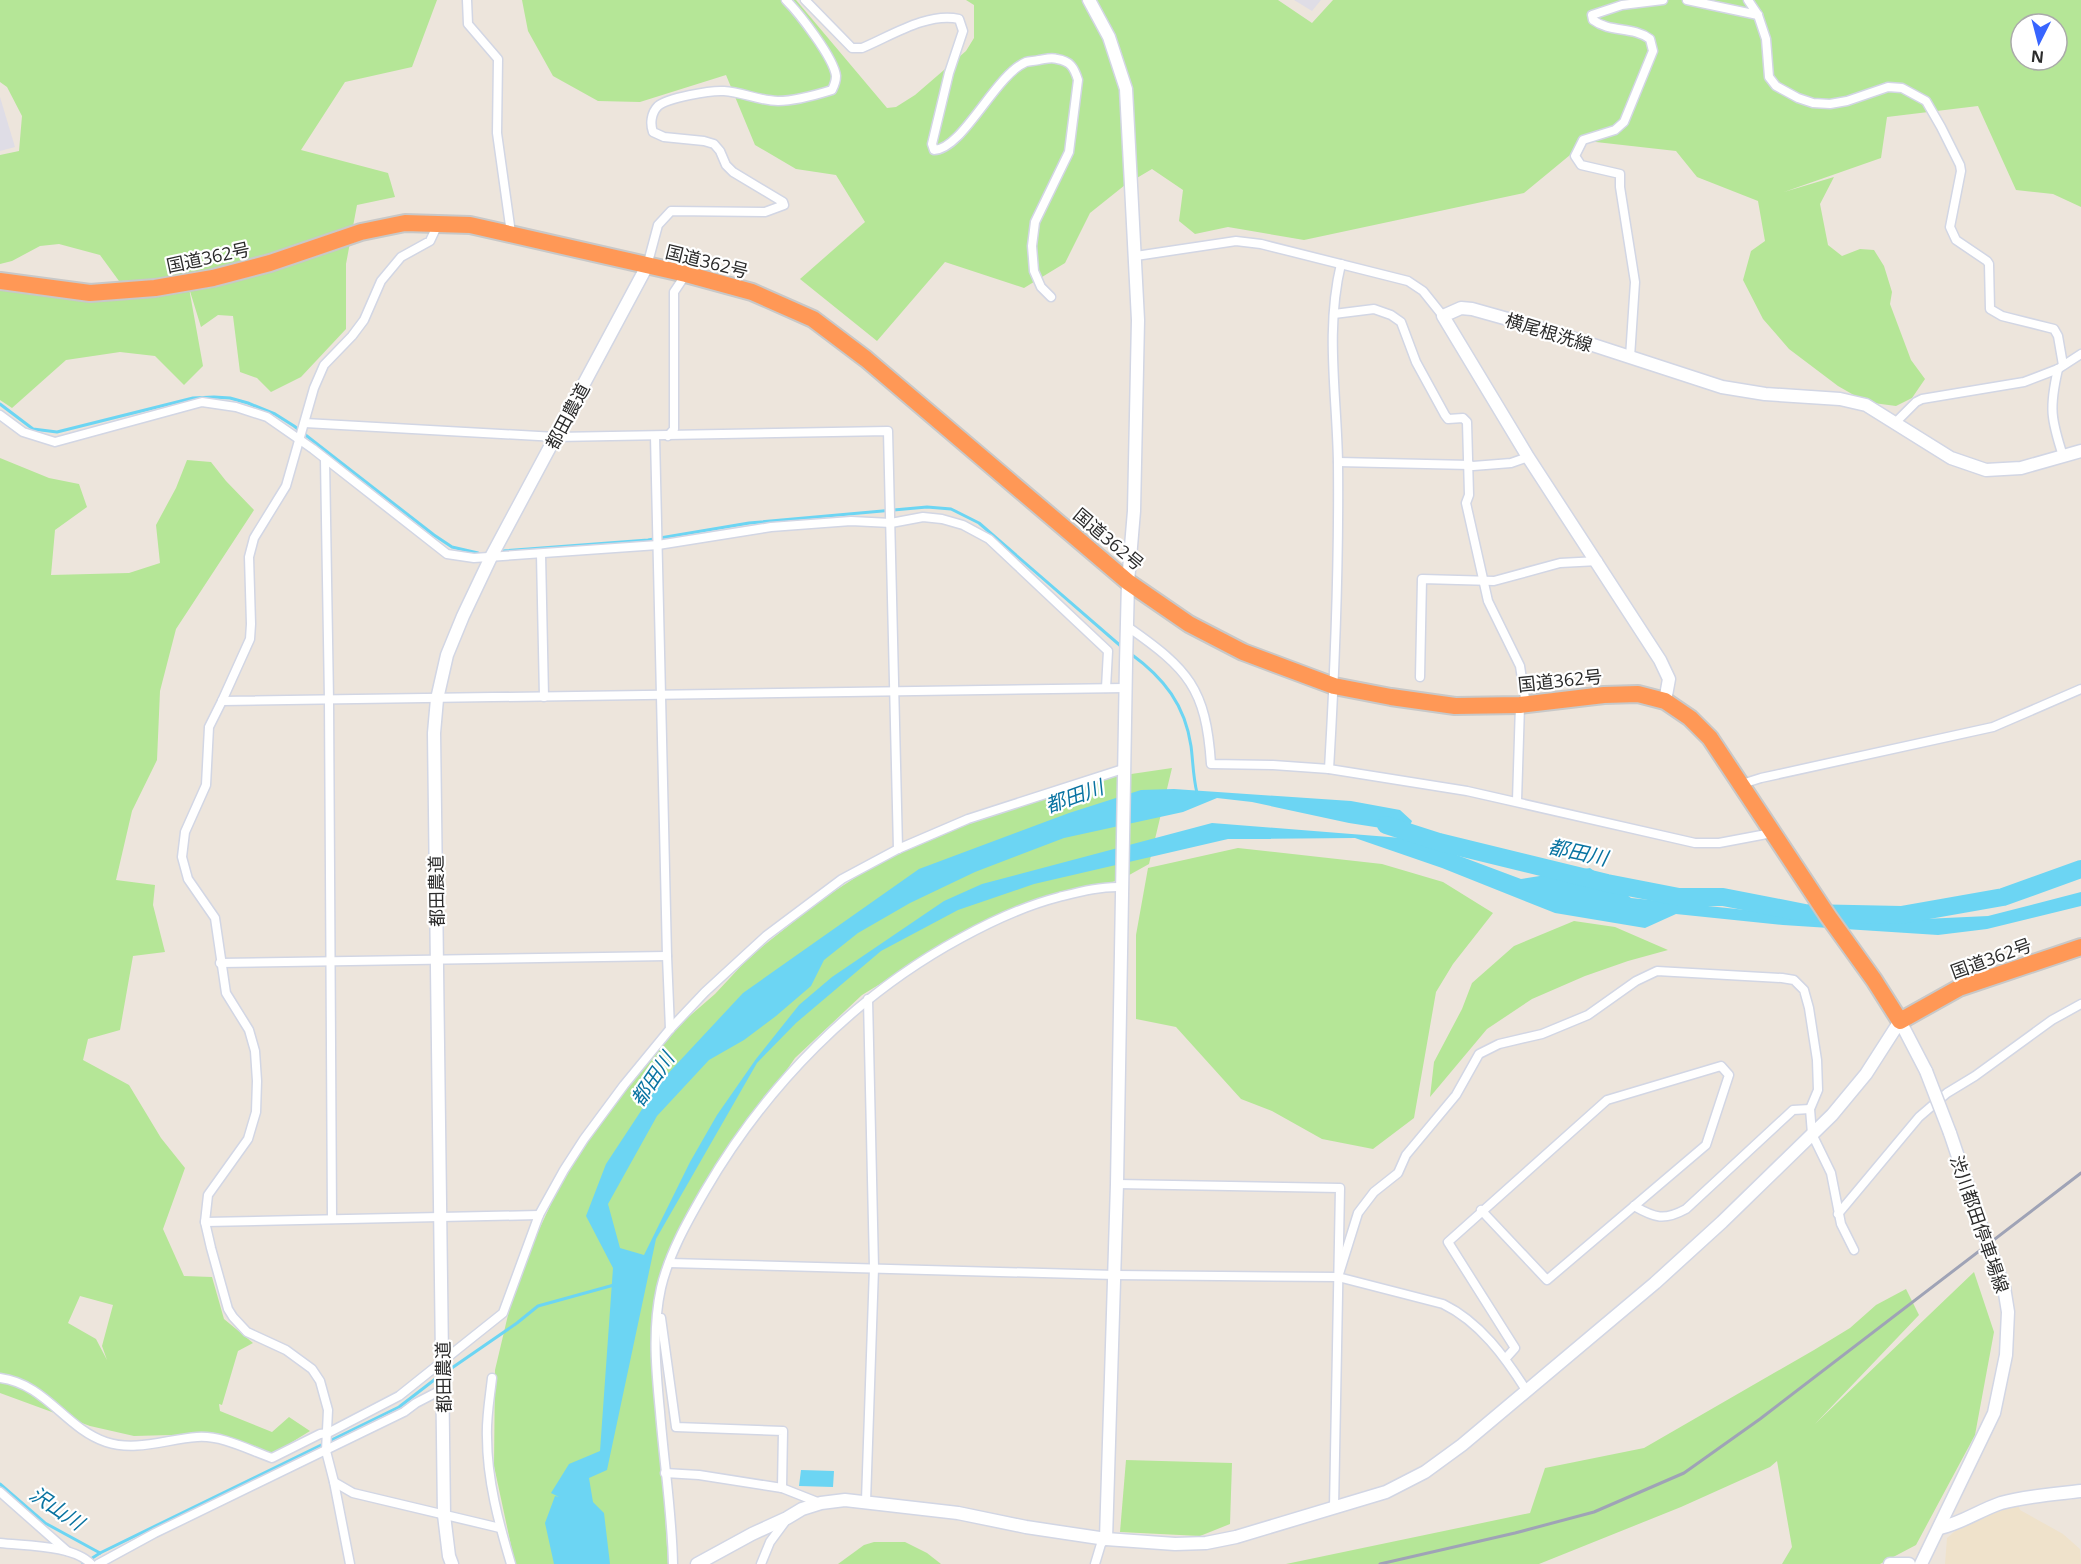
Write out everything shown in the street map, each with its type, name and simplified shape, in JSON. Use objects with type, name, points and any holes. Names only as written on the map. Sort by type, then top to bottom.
[{"type":"highway","name":"国道362号","points":[[0,281],[90,293],[155,288],[213,278],[270,263],[361,232],[405,223],[470,225],[511,233],[752,292],[813,319],[866,359],[1128,582],[1189,624],[1243,652],[1334,686],[1391,698],[1455,706],[1523,705],[1604,695],[1638,694],[1665,701],[1690,718],[1710,738],[1900,1021],[1959,988],[2081,947]]},
{"type":"street","points":[[467,0],[468,24],[498,59],[497,133],[511,233]]},
{"type":"street","points":[[647,266],[658,225],[671,211],[765,212],[784,205],[783,202],[733,172],[726,165],[714,144],[664,137],[653,132],[650,124],[658,106],[698,93],[724,91],[777,101],[832,90],[836,76],[829,59],[786,0]]},
{"type":"street","points":[[805,0],[852,48],[862,48],[922,22],[949,17],[959,20],[963,31],[932,144],[934,150],[940,150],[951,143],[999,84],[1025,62],[1053,58],[1066,60],[1075,68],[1078,80],[1069,152],[1035,222],[1032,246],[1034,271],[1041,287],[1051,297]]},
{"type":"street","points":[[1089,0],[1109,37],[1126,89],[1138,320],[1135,487],[1128,582],[1125,688],[1117,1184],[1106,1539],[1101,1544],[1095,1564]]},
{"type":"street","points":[[1630,357],[1635,282],[1620,174],[1581,165],[1575,156],[1583,140],[1615,130],[1624,122],[1653,51],[1650,39],[1641,32],[1599,25],[1593,20],[1592,15],[1622,5],[1664,0]]},
{"type":"street","points":[[1688,0],[1758,15]]},
{"type":"street","points":[[1749,0],[1758,15],[1766,39],[1769,76],[1776,86],[1813,104],[1847,101],[1879,89],[1898,87],[1926,101],[1960,165],[1950,227],[1956,240],[1989,264],[1989,309],[2002,316],[2054,329],[2058,336],[2060,367],[2052,394],[2052,421],[2063,456]]},
{"type":"street","points":[[350,1564],[327,1442],[328,1410],[320,1381],[312,1369],[286,1350],[247,1332],[228,1309],[206,1222],[208,1196],[248,1139],[256,1112],[257,1082],[255,1051],[249,1030],[226,993],[215,918],[188,879],[183,857],[185,832],[206,785],[209,726],[250,639],[249,557],[254,538],[286,486],[314,388],[324,365],[364,320],[381,281],[401,257],[430,241],[439,224]]},
{"type":"street","points":[[1136,256],[1236,241],[1261,244],[1408,281],[1423,291],[1443,316],[1528,457],[1598,561],[1660,660],[1669,680],[1665,701]]},
{"type":"street","points":[[1329,769],[1334,686],[1338,462],[1332,354],[1335,289],[1341,264]]},
{"type":"street","name":"都田農道","points":[[452,1564],[444,1515],[434,733],[437,699],[447,655],[491,557],[647,266]]},
{"type":"street","points":[[668,436],[674,429],[674,292],[686,274]]},
{"type":"street","name":"横尾根洗線","points":[[1443,316],[1461,308],[1472,309],[1547,330],[1722,387],[1765,394],[1840,399],[1866,405],[1951,458],[1986,470],[2021,468],[2081,451]]},
{"type":"street","points":[[1334,314],[1374,309],[1391,315],[1401,322],[1416,362],[1445,416],[1463,418],[1467,422],[1470,465],[1469,495],[1466,503],[1483,582],[1497,623],[1520,666],[1523,705],[1517,801]]},
{"type":"street","points":[[1895,423],[1922,399],[2013,385],[2060,367],[2081,354]]},
{"type":"street","points":[[0,415],[23,432],[55,442],[202,402],[236,406],[302,432],[556,437],[888,431],[898,849]]},
{"type":"street","points":[[302,432],[325,459],[447,554],[474,558],[658,544],[771,527],[851,521],[891,522],[923,517],[963,525],[989,539],[1108,651],[1106,688]]},
{"type":"street","points":[[655,436],[670,1029]]},
{"type":"street","points":[[1338,462],[1473,466],[1510,464],[1528,457]]},
{"type":"street","points":[[325,459],[332,961],[332,1219]]},
{"type":"street","points":[[541,554],[544,697]]},
{"type":"street","points":[[1420,677],[1422,579],[1494,581],[1560,563],[1598,561]]},
{"type":"street","points":[[1127,633],[1155,646],[1184,672],[1201,700],[1209,733],[1211,764],[1329,769],[1467,791],[1695,843],[1719,843],[1772,832]]},
{"type":"street","points":[[222,701],[1125,688]]},
{"type":"street","points":[[1742,784],[1993,727],[2081,689]]},
{"type":"street","points":[[98,1564],[327,1442],[399,1396],[503,1313],[539,1215],[584,1139],[670,1029],[736,962],[794,913],[842,879],[898,849],[968,819],[1124,773]]},
{"type":"street","points":[[673,1564],[655,1366],[659,1302],[669,1263],[711,1181],[780,1085],[824,1038],[868,999],[899,976],[942,949],[1014,912],[1049,899],[1085,890],[1122,887]]},
{"type":"street","points":[[220,963],[667,956]]},
{"type":"street","points":[[1338,1278],[1358,1213],[1374,1192],[1398,1173],[1406,1155],[1456,1095],[1479,1054],[1499,1044],[1542,1034],[1588,1015],[1636,981],[1657,971],[1794,980],[1803,990],[1817,1060],[1818,1090],[1810,1109],[1812,1134],[1831,1173],[1838,1214],[1854,1250]]},
{"type":"street","points":[[866,1501],[874,1268],[868,999]]},
{"type":"street","points":[[1838,1214],[1919,1118],[1947,1092],[1975,1076],[2052,1020],[2081,1004]]},
{"type":"street","points":[[697,1564],[752,1533],[802,1509],[821,1503],[845,1500],[958,1513],[1026,1527],[1106,1539],[1175,1544],[1206,1543],[1236,1537],[1386,1492],[1425,1472],[1462,1445],[1655,1283],[1722,1222],[1832,1114],[1866,1074],[1900,1021]]},
{"type":"street","name":"渋川都田停車場線","points":[[1900,1021],[1926,1071],[1950,1133],[2004,1287],[2008,1312],[2006,1355],[1994,1413],[1922,1564]]},
{"type":"street","points":[[1481,1210],[1547,1280],[1706,1145],[1729,1075],[1721,1066],[1607,1100],[1481,1210],[1448,1242],[1515,1348],[1506,1358]]},
{"type":"street","points":[[1634,1206],[1657,1217],[1671,1217],[1686,1209],[1793,1110],[1810,1109]]},
{"type":"street","points":[[1117,1184],[1340,1188],[1334,1508]]},
{"type":"street","points":[[206,1222],[539,1215]]},
{"type":"street","points":[[669,1263],[1114,1275],[1338,1278],[1443,1304],[1474,1325],[1506,1358],[1527,1390]]},
{"type":"street","points":[[659,1302],[676,1427],[783,1431],[782,1488]]},
{"type":"street","points":[[0,1378],[20,1382],[34,1390],[89,1433],[107,1442],[122,1445],[137,1446],[198,1437],[215,1438],[272,1458],[320,1434],[327,1442]]},
{"type":"street","points":[[492,1378],[487,1436],[489,1463],[500,1528],[511,1564]]},
{"type":"street","points":[[327,1442],[404,1412],[444,1385]]},
{"type":"street","points":[[666,1473],[699,1475],[782,1488],[821,1503]]},
{"type":"street","points":[[334,1482],[353,1493],[500,1528]]},
{"type":"street","points":[[1940,1528],[1960,1523],[2004,1502],[2081,1491]]},
{"type":"street","points":[[0,1492],[68,1551],[88,1561]]},
{"type":"street","points":[[761,1564],[770,1542],[787,1518]]},
{"type":"street","points":[[0,1543],[68,1551]]},
{"type":"street","points":[[1890,1564],[1909,1564]]},
{"type":"shaded area","points":[[1294,0],[1321,0],[1312,11]]},
{"type":"shaded area","points":[[0,97],[15,147],[0,151]]},
{"type":"shaded area","points":[[2017,1501],[2020,1510],[2063,1534],[2080,1549],[2081,1564],[1945,1564],[1947,1538],[1961,1526]]},
{"type":"green space","points":[[0,0],[437,0],[412,67],[345,82],[301,150],[388,173],[395,197],[357,205],[346,264],[346,329],[301,377],[271,392],[257,378],[240,372],[233,316],[218,315],[201,327],[189,288],[203,366],[184,385],[155,356],[120,352],[66,360],[12,408],[0,400],[0,289],[92,297],[156,280],[119,281],[100,255],[59,244],[40,246],[12,261],[0,264],[0,155],[19,151],[22,116],[7,87],[0,82]]},
{"type":"green space","points":[[522,0],[796,0],[887,108],[896,107],[915,95],[966,51],[974,38],[974,5],[966,0],[1278,0],[1312,23],[1333,0],[2081,0],[2081,207],[2053,194],[2016,190],[1978,106],[1887,117],[1881,158],[1784,192],[1834,177],[1820,204],[1828,245],[1842,256],[1860,249],[1874,250],[1884,266],[1892,292],[1890,304],[1911,360],[1925,379],[1912,398],[1896,406],[1866,402],[1838,386],[1789,349],[1763,319],[1743,280],[1751,251],[1765,241],[1758,201],[1697,177],[1676,151],[1587,141],[1524,193],[1304,240],[1228,227],[1195,234],[1179,221],[1183,190],[1152,169],[1125,185],[1090,213],[1065,263],[1024,288],[945,262],[877,341],[800,279],[865,222],[836,175],[796,169],[755,145],[726,75],[640,102],[598,101],[553,76],[528,31]]},
{"type":"green space","points":[[0,458],[49,478],[79,484],[87,507],[55,530],[51,575],[129,573],[160,563],[156,525],[176,488],[187,460],[211,462],[254,510],[176,629],[160,691],[157,760],[132,811],[116,880],[155,885],[153,905],[165,952],[133,956],[120,1030],[88,1039],[83,1060],[129,1085],[161,1138],[185,1168],[163,1229],[184,1276],[212,1277],[224,1319],[253,1343],[238,1351],[222,1405],[219,1404],[220,1411],[272,1432],[289,1417],[310,1431],[271,1455],[208,1434],[134,1436],[90,1426],[0,1393]],"holes":[[[80,1296],[113,1305],[102,1346],[107,1360],[96,1339],[68,1323]]]},
{"type":"green space","points":[[1172,768],[1149,864],[1122,879],[980,923],[862,995],[795,1058],[732,1148],[702,1196],[661,1289],[653,1318],[668,1564],[515,1564],[494,1466],[495,1370],[517,1277],[557,1191],[596,1127],[677,1027],[715,994],[763,946],[821,900],[870,868],[910,846],[1028,802],[1111,777]]},
{"type":"green space","points":[[1238,848],[1382,864],[1443,882],[1493,913],[1453,964],[1436,992],[1414,1118],[1373,1149],[1322,1139],[1272,1111],[1241,1099],[1176,1027],[1136,1019],[1136,935],[1148,868]]},
{"type":"green space","points":[[1574,921],[1615,927],[1668,950],[1585,976],[1532,999],[1487,1029],[1430,1097],[1434,1062],[1462,1009],[1472,983],[1514,946]]},
{"type":"green space","points":[[1974,1272],[1994,1332],[1975,1435],[1916,1545],[1880,1564],[1782,1564],[1792,1547],[1777,1461],[1770,1467],[1681,1507],[1539,1564],[1286,1564],[1530,1513],[1545,1468],[1644,1448],[1814,1350],[1850,1328],[1876,1305],[1906,1289],[1919,1315],[1815,1424]]},
{"type":"green space","points":[[1126,1460],[1232,1463],[1230,1524],[1200,1536],[1120,1532]]},
{"type":"green space","points":[[874,1542],[905,1542],[927,1553],[941,1564],[838,1564],[864,1545]]},
{"type":"water","points":[[1174,789],[1351,801],[1400,810],[1412,821],[1407,832],[1349,823],[1252,802],[1217,798],[1183,812],[1064,838],[975,872],[910,903],[858,933],[824,960],[811,986],[744,1040],[709,1060],[657,1116],[608,1204],[620,1248],[644,1255],[690,1162],[717,1115],[756,1059],[799,1005],[832,977],[944,901],[982,884],[1212,823],[1414,839],[1521,879],[1590,868],[1631,898],[1860,922],[1988,916],[2081,892],[2081,906],[1987,929],[1938,935],[1783,925],[1676,914],[1645,928],[1555,913],[1442,868],[1355,838],[1228,839],[1034,884],[958,910],[881,951],[796,1023],[757,1063],[656,1239],[607,1470],[589,1478],[593,1502],[604,1513],[610,1564],[554,1564],[545,1523],[555,1496],[559,1497],[551,1493],[569,1464],[600,1451],[613,1268],[586,1216],[606,1164],[660,1082],[743,993],[919,869],[1069,813],[1141,790]]},
{"type":"water","points":[[801,1470],[834,1471],[833,1487],[799,1486]]},
{"type":"waterway","points":[[0,404],[33,429],[57,432],[193,398],[230,398],[248,403],[275,414],[294,426],[452,547],[478,553]]},
{"type":"waterway","points":[[502,551],[648,540],[749,523],[927,507],[951,509],[979,523],[1123,648]]},
{"type":"waterway","points":[[1131,654],[1163,683],[1178,705],[1188,731],[1197,793]]},
{"type":"waterway","name":"都田川","points":[[1386,825],[1439,842],[1607,883],[1679,897],[1723,897],[1805,913],[1901,915],[2003,897],[2081,869]]},
{"type":"waterway","points":[[446,1372],[538,1306],[614,1285]]},
{"type":"waterway","points":[[83,1564],[100,1553],[399,1407],[438,1377]]},
{"type":"waterway","name":"沢山川","points":[[0,1484],[45,1523],[100,1553]]},
{"type":"railway","points":[[1380,1564],[1594,1512],[1684,1473],[1760,1419],[2081,1173]]}]
